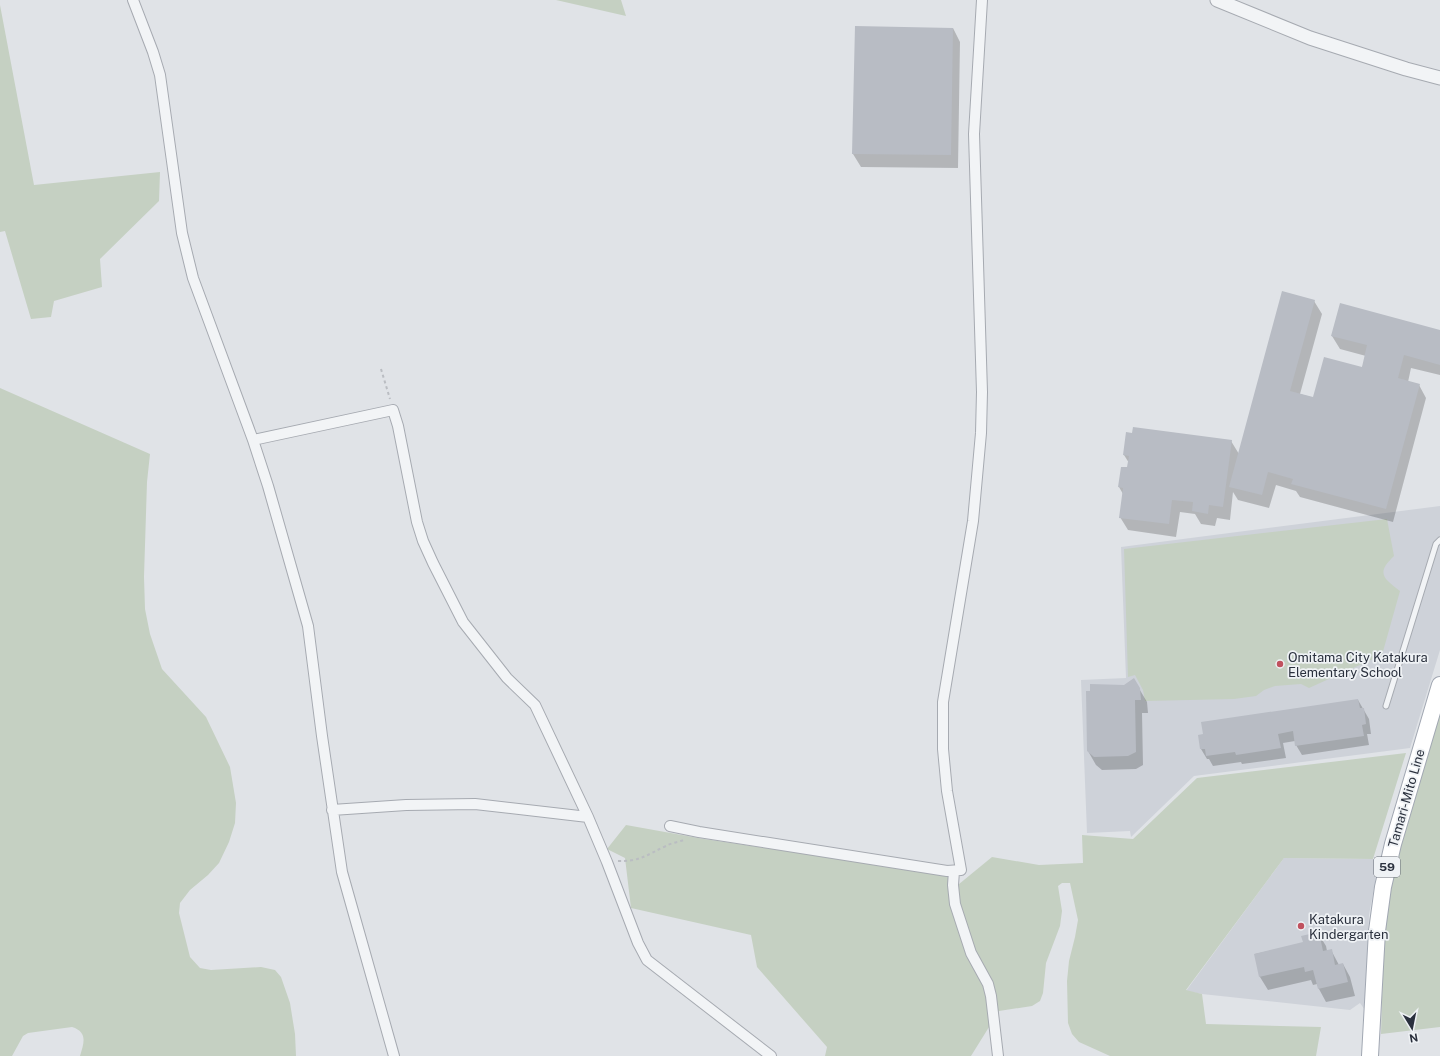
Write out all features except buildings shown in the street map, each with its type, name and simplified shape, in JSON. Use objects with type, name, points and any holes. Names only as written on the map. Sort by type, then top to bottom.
[{"type":"main road","name":"Tamari-Mito Line","points":[[1369,1056],[1377,931],[1383,887],[1393,844],[1440,684]]},
{"type":"street","points":[[133,0],[153,52],[160,76],[186,255],[253,440],[268,486],[308,626],[332,810],[342,872],[394,1056]]},
{"type":"street","points":[[670,826],[699,832],[954,871],[962,870],[948,798],[943,749],[943,702],[973,521],[981,433],[982,392],[974,134],[982,0]]},
{"type":"street","points":[[1217,0],[1310,38],[1376,60],[1440,78]]},
{"type":"street","points":[[253,440],[393,410],[398,426],[417,522],[433,562],[463,622],[507,678],[535,705],[588,817],[638,943],[647,960],[771,1056]]},
{"type":"street","points":[[332,810],[406,805],[475,804],[588,817]]},
{"type":"street","points":[[954,871],[952,886],[955,904],[971,953],[988,984],[991,996],[998,1056]]},
{"type":"lane","points":[[1386,706],[1436,544],[1440,540]]},
{"type":"path","points":[[381,369],[393,410]]},
{"type":"path","points":[[607,862],[635,860],[647,856],[666,846],[694,837],[699,832]]},
{"type":"shaded area","name":"Omitama City Katakura Elementary School","points":[[1440,506],[1440,650],[1410,748],[1194,776],[1131,837],[1130,831],[1087,833],[1081,680],[1126,678],[1121,547]]},
{"type":"shaded area","name":"Katakura Kindergarten","points":[[1284,858],[1379,860],[1369,915],[1365,1010],[1360,1003],[1350,1010],[1186,991]]},
{"type":"green space","points":[[556,0],[621,0],[626,16]]},
{"type":"green space","points":[[0,5],[34,185],[160,172],[159,201],[100,259],[102,287],[54,301],[51,317],[31,319],[5,231],[0,232]]},
{"type":"green space","points":[[0,388],[150,454],[147,482],[144,577],[145,609],[150,634],[162,669],[206,717],[230,767],[236,803],[235,823],[229,842],[219,863],[208,875],[190,890],[180,903],[179,913],[190,957],[200,968],[211,970],[261,967],[275,970],[281,977],[290,1003],[295,1034],[296,1056],[80,1056],[84,1038],[81,1032],[72,1027],[28,1033],[23,1036],[12,1056],[0,1056]]},
{"type":"green space","points":[[1387,519],[1394,556],[1385,567],[1384,575],[1389,582],[1400,591],[1382,655],[1309,688],[1301,684],[1275,686],[1264,690],[1256,696],[1234,699],[1145,701],[1143,690],[1135,675],[1128,677],[1124,549]]},
{"type":"green space","points":[[1440,713],[1440,1027],[1381,1034],[1384,929],[1399,847]]},
{"type":"green space","points":[[1406,753],[1373,859],[1284,858],[1186,990],[1202,994],[1206,1024],[1321,1027],[1316,1056],[1110,1056],[1079,1042],[1072,1034],[1068,1023],[1067,981],[1069,961],[1078,920],[1070,883],[1062,883],[1058,886],[1062,911],[1060,926],[1046,963],[1043,993],[1040,1001],[1032,1006],[999,1011],[971,1056],[825,1056],[827,1047],[757,967],[751,935],[631,908],[625,858],[607,849],[626,825],[704,839],[948,875],[953,889],[992,857],[1039,865],[1083,863],[1082,835],[1133,839],[1197,778]]},
{"type":"place","name":"Omitama City Katakura Elementary School","points":[[1280,664]]},
{"type":"place","name":"Katakura Kindergarten","points":[[1301,926]]}]
